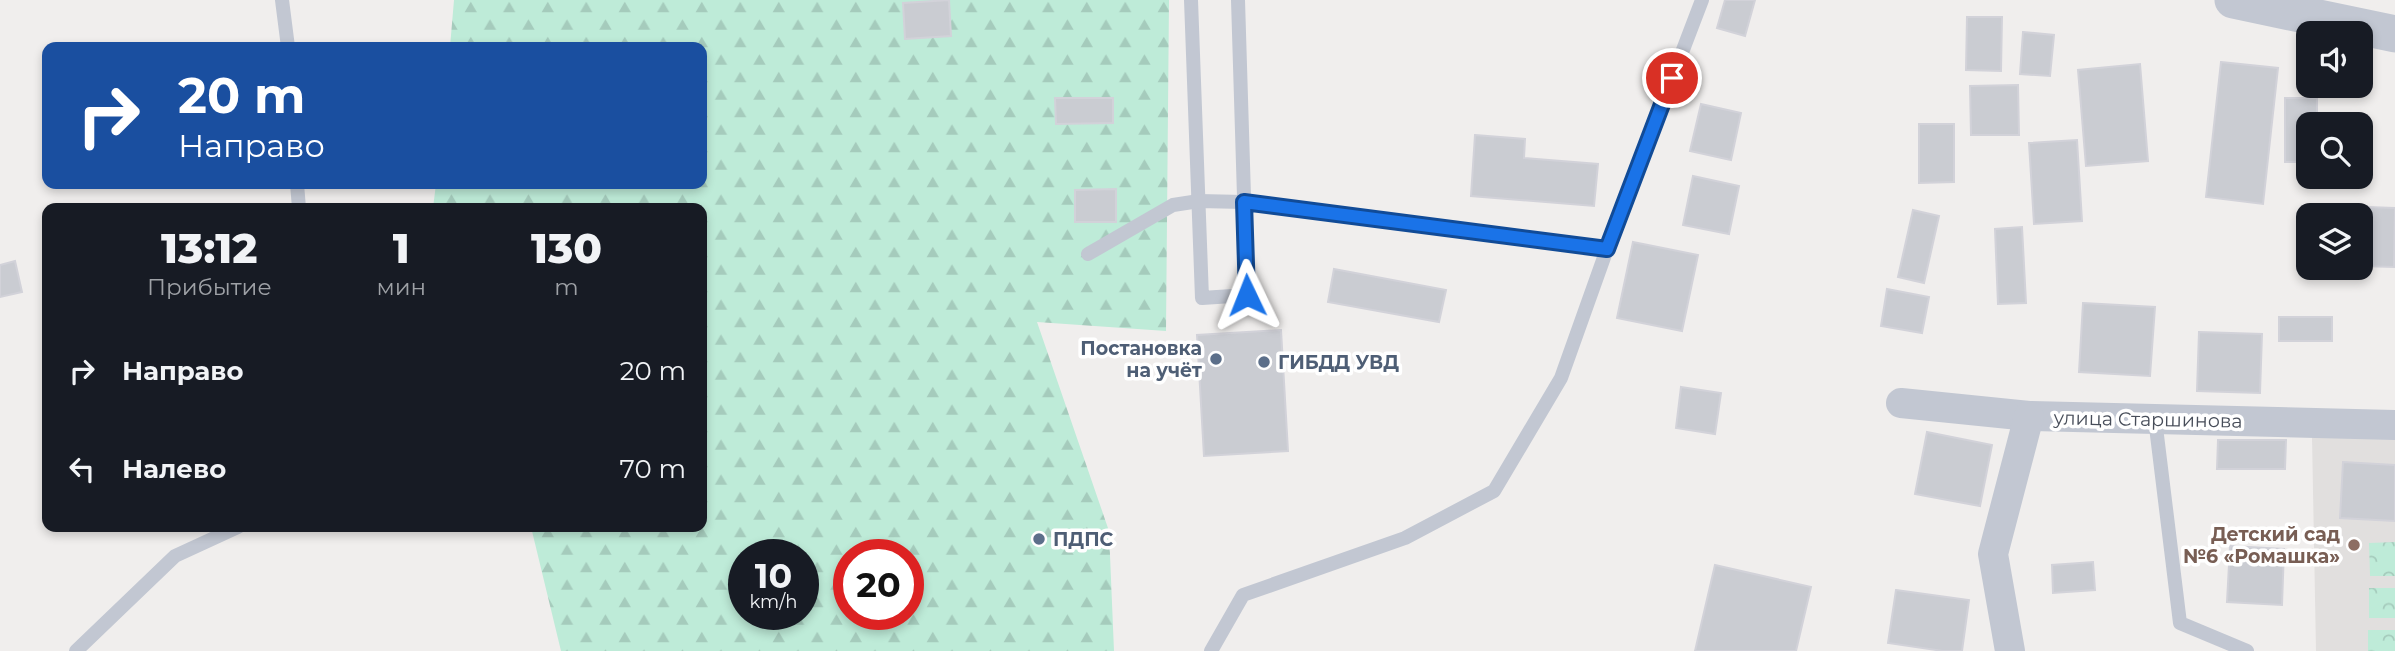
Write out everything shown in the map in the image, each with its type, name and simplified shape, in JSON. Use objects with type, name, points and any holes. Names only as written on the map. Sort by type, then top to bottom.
[{"type":"street","points":[[2233,0],[2395,34]]},
{"type":"street","name":"улица Старшинова","points":[[1901,403],[2029,416],[2395,425]]},
{"type":"street","points":[[2010,651],[1993,554],[2029,416]]},
{"type":"lane","points":[[282,0],[287,42]]},
{"type":"lane","points":[[1191,0],[1202,298],[1247,295],[1237,0]]},
{"type":"lane","points":[[1211,651],[1243,595],[1405,538],[1494,491],[1561,378],[1702,0]]},
{"type":"lane","points":[[1088,254],[1173,205],[1199,201],[1244,202],[1607,249]]},
{"type":"lane","points":[[2155,419],[2180,623],[2247,651]]},
{"type":"lane","points":[[76,651],[175,556],[227,532]]},
{"type":"shaded area","name":"Детский сад №6 «Ромашка»","points":[[2312,437],[2395,439],[2395,651],[2316,651]]},
{"type":"green space","points":[[454,0],[1169,0],[1166,331],[1037,322],[1109,531],[1114,651],[561,651],[532,532],[707,532],[707,203],[434,203],[435,189],[707,189],[707,42],[450,42]]},
{"type":"green space","points":[[2395,542],[2395,576],[2370,576],[2369,543]]},
{"type":"green space","points":[[2369,588],[2395,588],[2395,618],[2369,618]]},
{"type":"green space","points":[[2368,630],[2395,630],[2395,651],[2368,651]]},
{"type":"building","points":[[949,0],[951,36],[905,39],[903,3]]},
{"type":"building","points":[[1725,0],[1755,0],[1745,36],[1717,28]]},
{"type":"building","points":[[1967,17],[2002,17],[2001,71],[1966,70]]},
{"type":"building","points":[[2023,32],[2054,35],[2050,76],[2020,74]]},
{"type":"building","points":[[2221,62],[2278,68],[2263,204],[2206,197]]},
{"type":"building","points":[[2140,64],[2148,161],[2086,166],[2078,70]]},
{"type":"building","points":[[2018,85],[2019,135],[1971,135],[1970,86]]},
{"type":"building","points":[[1055,98],[1113,98],[1113,123],[1056,124]]},
{"type":"building","points":[[2285,98],[2317,98],[2317,112],[2296,112],[2296,162],[2285,162]]},
{"type":"building","points":[[1701,104],[1741,113],[1731,160],[1690,151]]},
{"type":"building","points":[[1919,124],[1954,124],[1954,182],[1919,183]]},
{"type":"building","points":[[1475,135],[1525,139],[1524,158],[1598,164],[1594,206],[1471,196]]},
{"type":"building","points":[[2077,140],[2082,221],[2034,224],[2029,143]]},
{"type":"building","points":[[1693,176],[1739,186],[1729,234],[1683,225]]},
{"type":"building","points":[[1116,189],[1116,222],[1075,222],[1075,190]]},
{"type":"building","points":[[2373,207],[2395,208],[2394,267],[2373,266]]},
{"type":"building","points":[[1913,210],[1939,216],[1924,283],[1898,277]]},
{"type":"building","points":[[2022,227],[2026,303],[1998,304],[1995,229]]},
{"type":"building","points":[[1633,242],[1698,255],[1682,331],[1617,318]]},
{"type":"building","points":[[15,261],[22,292],[0,297],[0,265]]},
{"type":"building","points":[[1334,269],[1446,290],[1439,322],[1328,302]]},
{"type":"building","points":[[1887,289],[1929,297],[1922,333],[1881,326]]},
{"type":"building","points":[[2083,303],[2155,307],[2150,376],[2079,372]]},
{"type":"building","points":[[2279,317],[2332,317],[2332,341],[2279,341]]},
{"type":"building","points":[[1281,330],[1288,451],[1204,456],[1197,335]]},
{"type":"building","points":[[2199,332],[2262,334],[2260,393],[2197,391]]},
{"type":"building","points":[[1681,387],[1721,393],[1715,434],[1676,428]]},
{"type":"building","points":[[1927,432],[1992,445],[1980,506],[1915,494]]},
{"type":"building","points":[[2218,440],[2286,440],[2285,469],[2217,469]]},
{"type":"building","points":[[2343,462],[2395,465],[2395,521],[2340,518]]},
{"type":"building","points":[[2230,546],[2284,549],[2282,605],[2227,602]]},
{"type":"building","points":[[2093,562],[2095,590],[2053,593],[2052,565]]},
{"type":"building","points":[[1715,565],[1811,587],[1796,651],[1695,651]]},
{"type":"building","points":[[1896,590],[1969,600],[1962,651],[1888,643]]},
{"type":"place","name":"Постановка на учёт","points":[[1216,359]]},
{"type":"place","name":"ГИБДД УВД","points":[[1264,362]]},
{"type":"place","name":"ПДПС","points":[[1039,539]]},
{"type":"place","name":"Детский сад №6 «Ромашка»","points":[[2354,545]]},
{"type":"route","points":[[1247,295],[1244,202],[1607,249],[1672,78]]}]
